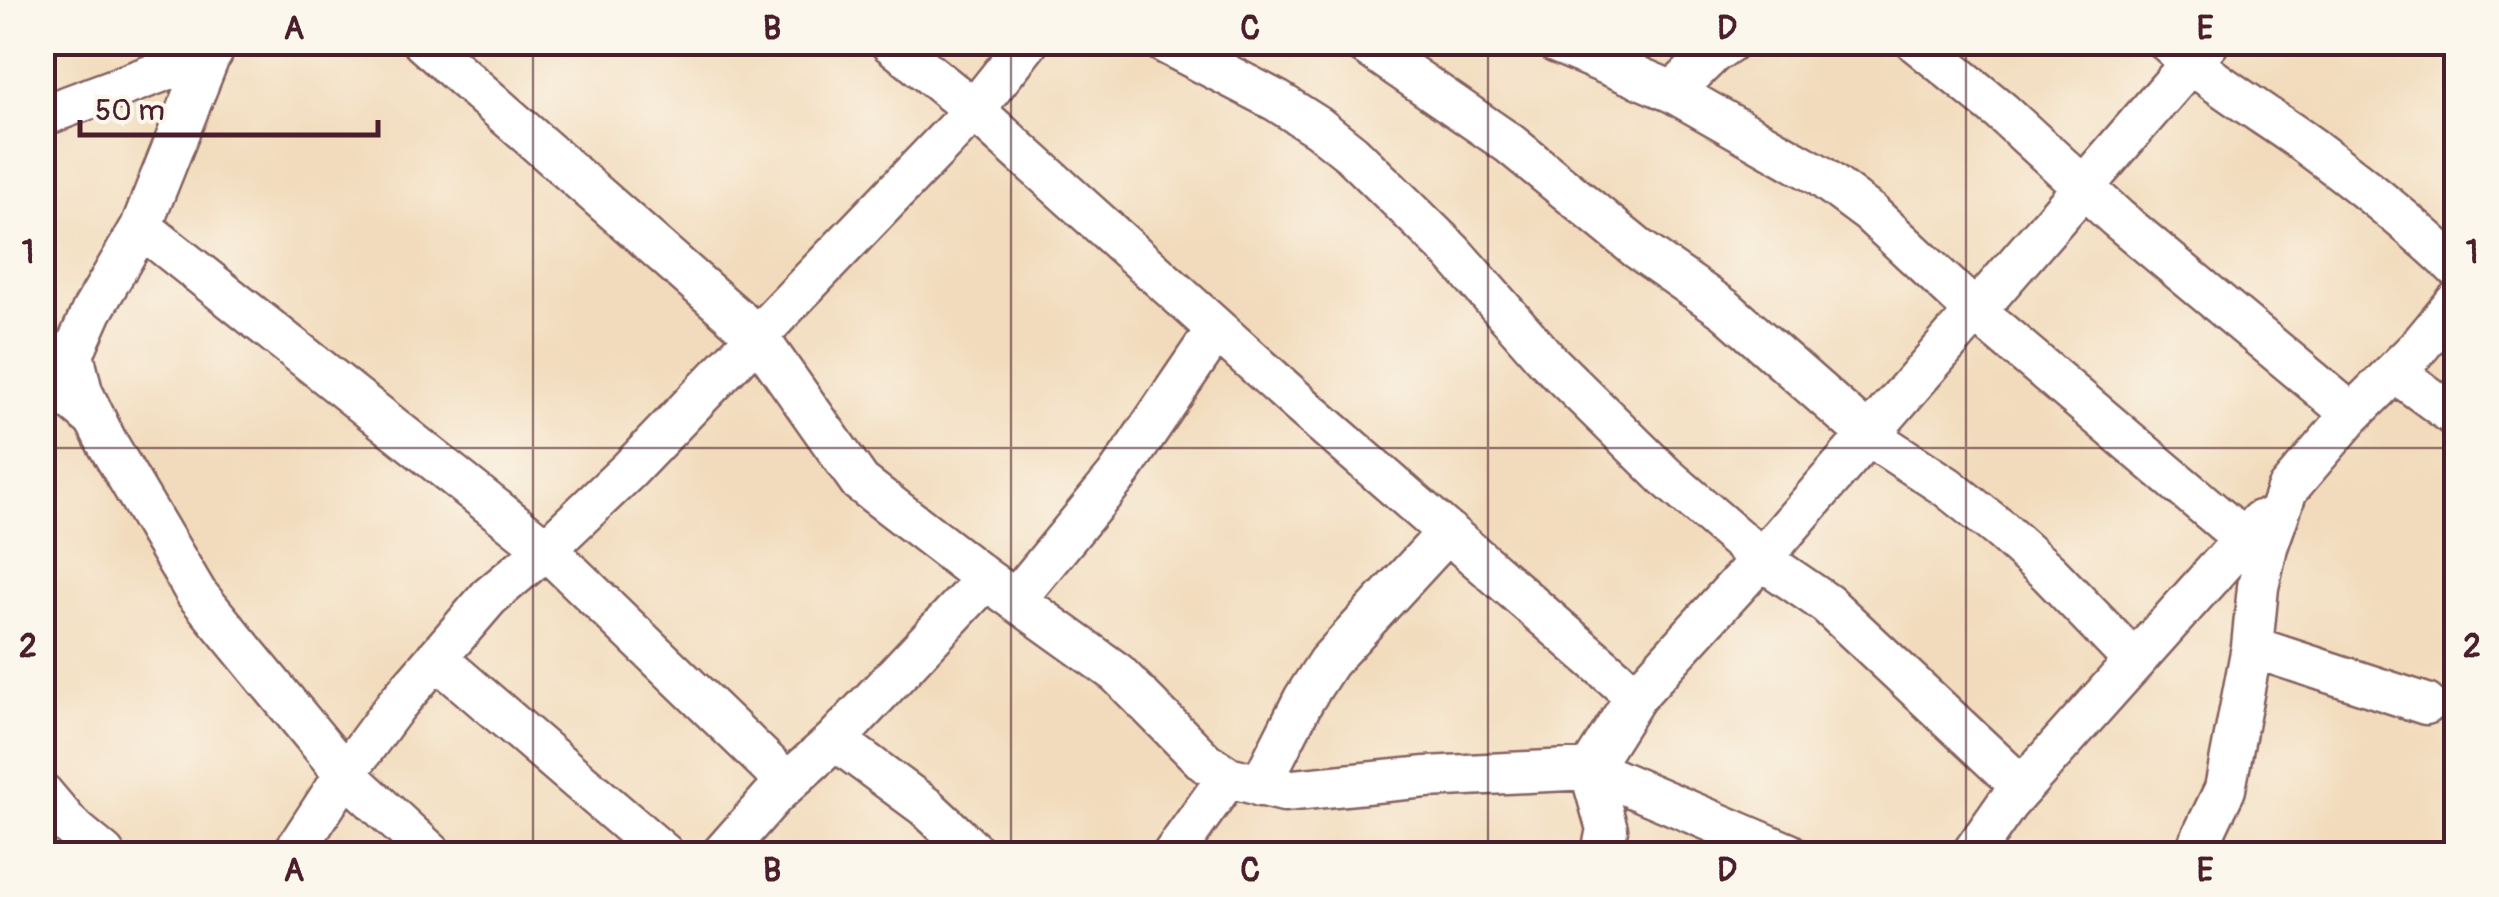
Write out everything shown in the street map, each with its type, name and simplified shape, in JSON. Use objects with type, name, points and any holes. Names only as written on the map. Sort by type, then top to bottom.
[{"type":"street","points":[[423,42],[757,336],[860,482],[1000,590],[1117,673],[1205,762],[1244,782],[1284,791],[1426,777],[1590,769],[1790,854]]},
{"type":"street","points":[[890,42],[974,110],[1636,696]]},
{"type":"street","points":[[293,854],[345,774],[488,597],[546,549],[629,470],[974,110],[1028,42]]},
{"type":"street","points":[[1163,42],[1277,102],[1352,154],[1452,252],[1547,360],[1665,476],[1761,559],[1827,604],[2022,787]]},
{"type":"street","points":[[1362,42],[1510,144],[1637,248],[1726,310],[1868,435],[2001,530],[2049,573],[2134,662]]},
{"type":"street","points":[[1555,42],[1673,92],[1819,175],[1870,213],[1974,311],[2244,539]]},
{"type":"street","points":[[1673,92],[1713,52],[1729,42]]},
{"type":"street","points":[[1916,42],[2352,414]]},
{"type":"street","points":[[42,116],[214,48]]},
{"type":"street","points":[[214,48],[140,228],[92,311],[73,354],[82,392],[196,592],[345,774],[432,854]]},
{"type":"street","points":[[1602,854],[1607,829],[1590,769],[1636,696],[1761,559],[2083,185],[2189,50],[2427,239],[2456,267]]},
{"type":"street","points":[[140,228],[546,549],[787,782]]},
{"type":"street","points":[[1972,854],[2022,787],[2456,302]]},
{"type":"street","points":[[722,854],[787,782],[1000,590],[1117,476],[1217,329]]},
{"type":"street","points":[[2395,372],[2456,417]]},
{"type":"street","points":[[42,375],[96,420]]},
{"type":"street","points":[[2194,854],[2225,789],[2252,647],[2260,573],[2287,490]]},
{"type":"street","points":[[1173,854],[1244,782],[1328,662],[1448,532]]},
{"type":"street","points":[[2252,647],[2426,704]]},
{"type":"street","points":[[436,658],[664,854]]},
{"type":"street","points":[[836,740],[926,806],[976,854]]},
{"type":"street","points":[[42,793],[70,826],[102,854]]}]
